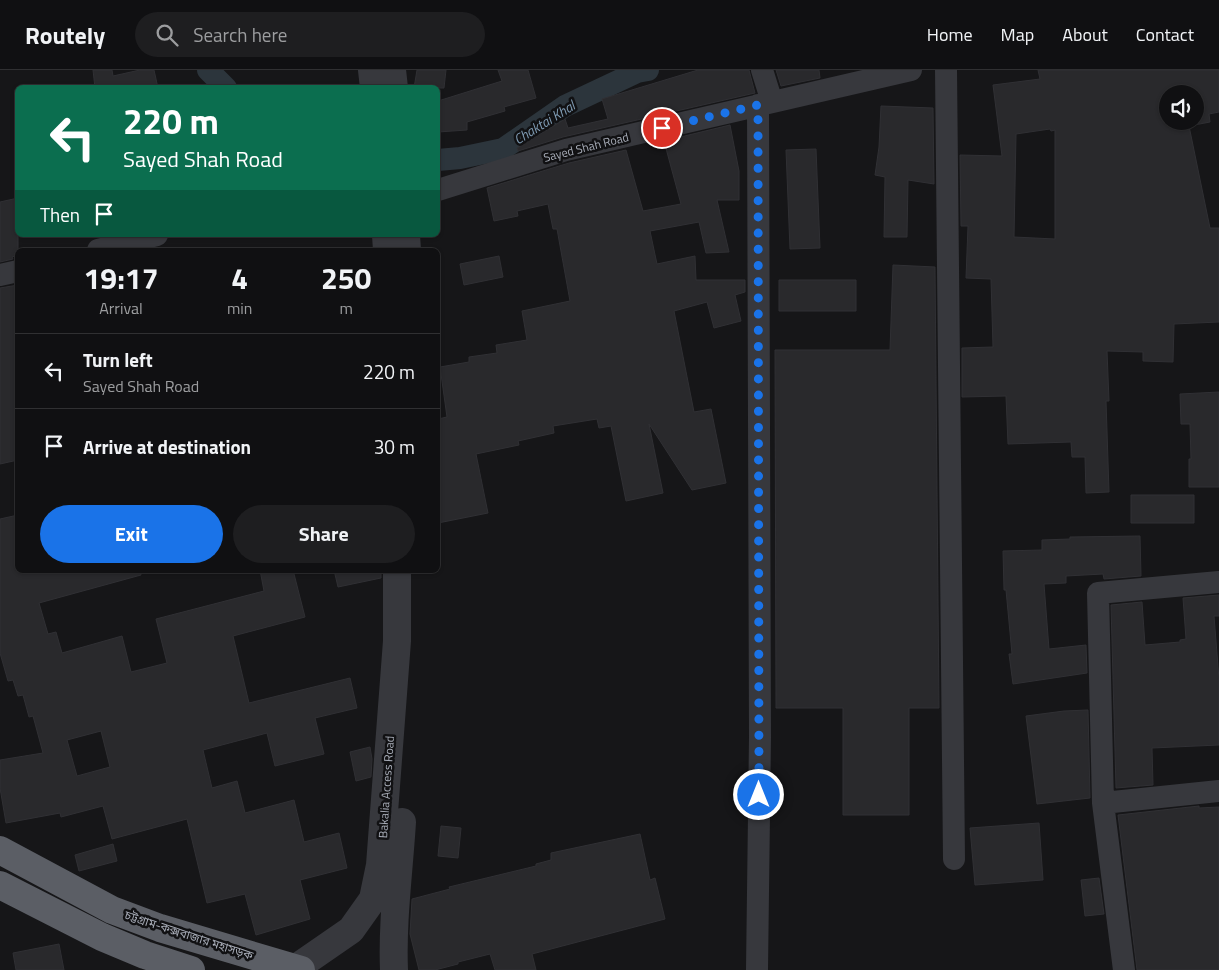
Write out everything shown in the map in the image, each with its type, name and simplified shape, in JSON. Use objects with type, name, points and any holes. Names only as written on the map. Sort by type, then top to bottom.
[{"type":"highway","name":"চট্টগ্রাম-কক্সবাজার মহাসড়ক","points":[[0,850],[112,910],[160,928],[299,969]]},
{"type":"highway","points":[[0,885],[102,937],[140,962],[191,970]]},
{"type":"street","points":[[372,70],[374,85]]},
{"type":"street","points":[[392,70],[394,85]]},
{"type":"street","points":[[758,970],[765,104],[762,70]]},
{"type":"street","name":"Sayed Shah Road","points":[[440,189],[566,150],[911,70]]},
{"type":"street","points":[[946,70],[954,859]]},
{"type":"street","points":[[106,248],[148,237]]},
{"type":"street","points":[[0,275],[15,272]]},
{"type":"street","name":"Bakalia Access Road","points":[[394,970],[393,936],[380,865],[396,650],[397,573]]},
{"type":"street","name":"Bakalia Access Road","points":[[386,891],[412,641],[412,573]]},
{"type":"street","points":[[1124,970],[1103,802],[1098,593],[1219,582]]},
{"type":"street","points":[[1103,802],[1219,791]]},
{"type":"street","name":"Bakalia Access Road","points":[[299,969],[351,930],[373,899],[386,891]]},
{"type":"building","points":[[93,70],[112,70],[113,76],[140,70],[154,70],[157,85],[95,85]]},
{"type":"building","points":[[417,70],[446,70],[444,88],[440,88],[440,85],[414,85]]},
{"type":"building","points":[[498,70],[528,70],[536,98],[504,107],[505,111],[467,122],[467,130],[440,132],[440,100],[502,81]]},
{"type":"building","points":[[698,70],[749,70],[755,93],[563,137],[518,151],[517,148],[565,119],[568,128],[608,119],[602,99]]},
{"type":"building","points":[[776,70],[819,70],[820,78],[781,86]]},
{"type":"building","points":[[1038,70],[1219,70],[1219,112],[1209,114],[1210,122],[1204,123],[1204,85],[1159,85],[1159,130],[1190,130],[1210,228],[1219,228],[1219,322],[1174,324],[1173,362],[1143,361],[1143,352],[1107,351],[1109,401],[1106,401],[1109,492],[1086,493],[1085,457],[1072,457],[1071,442],[1008,444],[1006,396],[962,397],[962,348],[993,347],[991,279],[966,278],[968,226],[961,226],[960,155],[1002,156],[993,85],[1040,79]],"holes":[[[1050,129],[1051,131],[1055,130],[1055,239],[1014,237],[1016,134]]]},
{"type":"building","points":[[881,106],[933,108],[934,184],[908,180],[907,237],[884,237],[885,177],[875,175],[879,147]]},
{"type":"building","points":[[730,125],[739,171],[739,200],[717,200],[729,252],[706,253],[699,222],[650,231],[657,264],[695,256],[696,280],[745,280],[745,292],[735,295],[741,321],[714,328],[707,302],[674,311],[694,412],[711,409],[726,483],[692,490],[649,424],[663,493],[626,501],[611,426],[599,428],[597,419],[553,426],[554,433],[518,441],[519,445],[476,454],[488,513],[440,523],[440,419],[447,417],[440,367],[469,362],[469,357],[497,353],[496,345],[527,340],[522,311],[570,301],[557,229],[553,229],[548,204],[517,211],[518,216],[494,221],[487,188],[569,163],[626,150],[643,211],[681,204],[664,141]]},
{"type":"building","points":[[816,149],[820,248],[790,249],[786,150]]},
{"type":"building","points":[[15,199],[15,237],[18,237],[18,248],[15,248],[13,259],[0,262],[0,202]]},
{"type":"building","points":[[499,256],[503,277],[464,285],[460,264]]},
{"type":"building","points":[[893,265],[935,267],[939,708],[909,708],[909,815],[843,815],[843,708],[776,708],[775,350],[890,350]]},
{"type":"building","points":[[779,280],[856,280],[856,311],[779,311]]},
{"type":"building","points":[[15,286],[15,461],[0,464],[0,288]]},
{"type":"building","points":[[1219,392],[1219,487],[1189,487],[1189,459],[1191,459],[1190,424],[1181,424],[1180,394]]},
{"type":"building","points":[[1131,495],[1194,495],[1194,523],[1131,523]]},
{"type":"building","points":[[15,516],[15,573],[141,573],[141,575],[39,603],[48,634],[56,632],[62,653],[122,636],[131,672],[167,663],[156,619],[264,591],[261,573],[294,573],[305,617],[233,636],[249,703],[350,678],[357,708],[315,718],[324,754],[275,766],[267,733],[203,750],[212,788],[237,781],[245,813],[294,800],[304,842],[339,833],[347,868],[300,880],[310,919],[256,935],[245,894],[207,903],[187,819],[112,839],[103,806],[61,817],[60,813],[6,823],[0,788],[0,760],[43,753],[33,716],[29,717],[23,695],[18,696],[13,680],[8,681],[0,653],[0,519]],"holes":[[[101,731],[110,767],[77,776],[67,740]]]},
{"type":"building","points":[[1140,536],[1141,576],[1104,579],[1103,574],[1066,576],[1066,583],[1044,584],[1049,649],[1086,645],[1087,673],[1013,684],[1009,654],[1012,654],[1006,590],[1004,590],[1003,551],[1042,550],[1042,540],[1070,539],[1070,537]]},
{"type":"building","points":[[335,573],[381,573],[381,578],[338,587]]},
{"type":"building","points":[[1219,595],[1219,616],[1214,616],[1219,679],[1219,745],[1152,748],[1153,785],[1116,788],[1111,605],[1142,602],[1145,645],[1180,642],[1180,640],[1186,639],[1183,598]]},
{"type":"building","points":[[1088,710],[1090,798],[1037,804],[1026,716]]},
{"type":"building","points":[[370,747],[372,759],[371,777],[356,781],[350,752]]},
{"type":"building","points":[[1199,806],[1199,808],[1219,807],[1219,970],[1137,970],[1118,815]]},
{"type":"building","points":[[1039,823],[1043,880],[975,885],[970,828]]},
{"type":"building","points":[[441,826],[461,828],[458,858],[438,856]]},
{"type":"building","points":[[640,834],[650,880],[655,878],[665,919],[532,954],[536,970],[495,970],[490,954],[435,970],[419,970],[410,934],[412,899],[450,889],[449,887],[536,866],[536,864],[551,860],[551,853]]},
{"type":"building","points":[[113,844],[117,861],[79,871],[75,855]]},
{"type":"building","points":[[1099,878],[1104,914],[1085,916],[1081,880]]},
{"type":"building","points":[[59,944],[64,970],[16,970],[13,953]]},
{"type":"waterway","name":"Chaktai Khal","points":[[208,70],[223,85]]},
{"type":"waterway","name":"Chaktai Khal","points":[[440,160],[460,158],[503,149],[565,106],[637,72],[648,70]]},
{"type":"route","points":[[662,128],[758,105],[759,795]]}]
